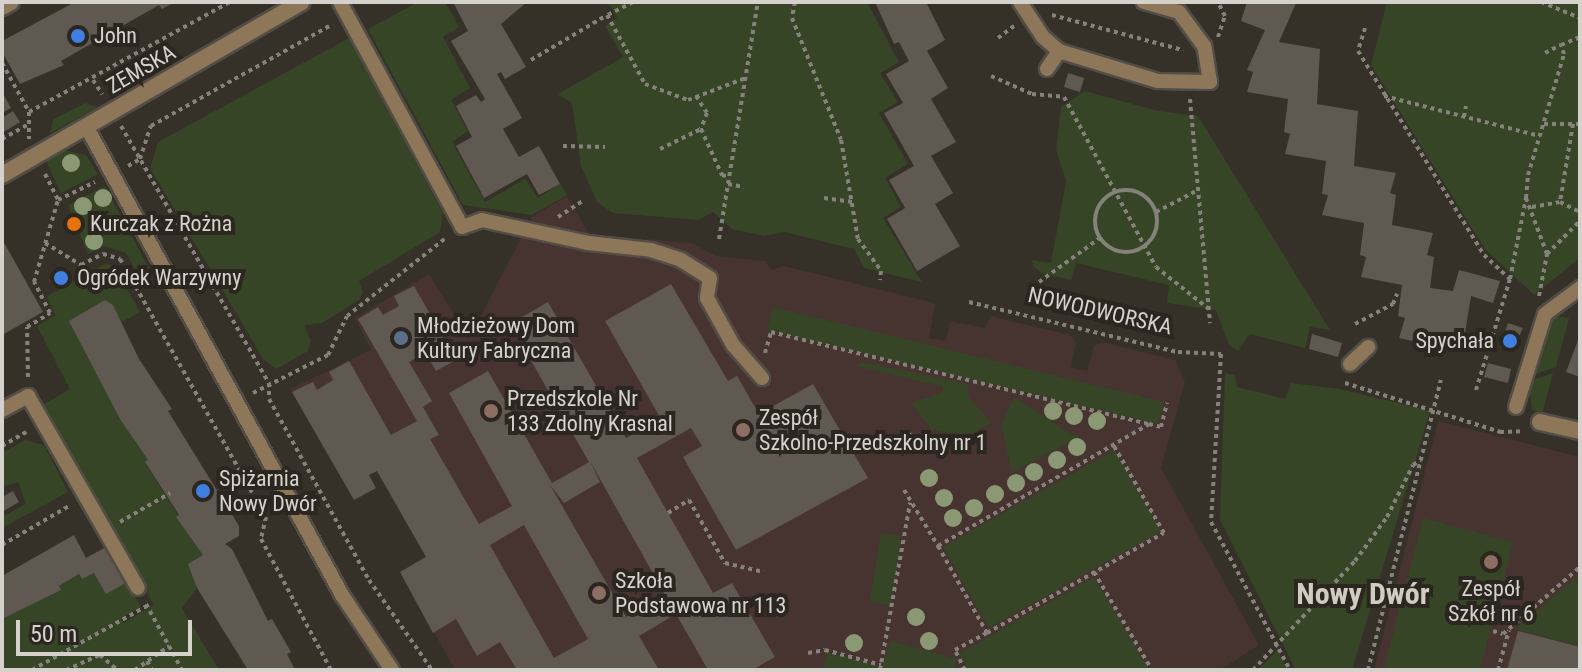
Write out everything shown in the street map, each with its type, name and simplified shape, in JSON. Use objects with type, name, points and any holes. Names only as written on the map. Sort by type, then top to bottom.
[{"type":"street","points":[[2,7],[11,2]]},
{"type":"street","name":"ZEMSKA","points":[[2,175],[302,2]]},
{"type":"street","points":[[1540,427],[1580,431]]},
{"type":"lane","points":[[1020,2],[1059,51],[1188,85],[1213,88],[1207,56],[1179,12],[1143,2]]},
{"type":"lane","points":[[344,9],[462,227],[482,220],[588,243],[651,250],[681,260],[710,278],[707,298],[733,345],[762,378]]},
{"type":"lane","points":[[1047,69],[1059,51]]},
{"type":"lane","points":[[86,126],[342,595],[392,670]]},
{"type":"lane","points":[[1516,407],[1545,314],[1580,288]]},
{"type":"lane","points":[[1350,364],[1368,347]]},
{"type":"lane","points":[[2,410],[28,396],[138,588]]},
{"type":"path","points":[[29,112],[93,80],[230,2]]},
{"type":"path","points":[[531,60],[633,2]]},
{"type":"path","points":[[719,239],[758,2]]},
{"type":"path","points":[[795,2],[792,18],[841,140],[858,239],[881,271],[880,280]]},
{"type":"path","points":[[1218,2],[1225,16]]},
{"type":"path","points":[[1541,2],[1580,18]]},
{"type":"path","points":[[58,200],[140,159],[151,126],[344,9]]},
{"type":"path","points":[[1029,16],[1040,12],[1207,56]]},
{"type":"path","points":[[607,15],[645,84],[688,100],[746,78]]},
{"type":"path","points":[[1365,28],[1358,51],[1484,255],[1510,279]]},
{"type":"path","points":[[607,34],[615,30]]},
{"type":"path","points":[[1545,53],[1580,37]]},
{"type":"path","points":[[1476,390],[1510,279],[1540,136],[1564,54],[1561,45]]},
{"type":"path","points":[[2,63],[29,112],[29,145]]},
{"type":"path","points":[[991,76],[1032,94],[1064,97],[1156,267],[1209,309]]},
{"type":"path","points":[[93,80],[269,383],[269,399],[369,580],[432,670]]},
{"type":"path","points":[[1188,85],[1210,323]]},
{"type":"path","points":[[660,149],[701,129],[707,113],[696,96]]},
{"type":"path","points":[[1384,96],[1540,136]]},
{"type":"path","points":[[1464,117],[1466,106]]},
{"type":"path","points":[[2,139],[29,124]]},
{"type":"path","points":[[1544,124],[1580,124]]},
{"type":"path","points":[[1560,202],[1573,124]]},
{"type":"path","points":[[701,129],[722,175],[729,177]]},
{"type":"path","points":[[563,146],[605,147]]},
{"type":"path","points":[[28,396],[27,327],[50,313],[34,282],[58,200],[40,165]]},
{"type":"path","points":[[728,184],[744,187]]},
{"type":"path","points":[[1156,212],[1198,190]]},
{"type":"path","points":[[1114,192],[1143,195],[1156,212],[1155,232],[1144,247],[1122,252],[1100,238],[1098,207],[1114,192]]},
{"type":"path","points":[[824,198],[853,202]]},
{"type":"path","points":[[1526,198],[1532,207],[1547,254],[1535,305]]},
{"type":"path","points":[[1532,207],[1560,202],[1580,212]]},
{"type":"path","points":[[1547,254],[1580,221]]},
{"type":"path","points":[[238,401],[328,355],[347,316],[462,227]]},
{"type":"path","points":[[1039,282],[1100,238]]},
{"type":"path","points":[[45,243],[81,265],[103,254],[120,259],[266,517],[261,539],[331,670]]},
{"type":"path","points":[[1355,324],[1393,304],[1397,294]]},
{"type":"path","name":"NOWODWORSKA","points":[[969,302],[1178,352],[1221,354],[1211,522],[1278,645]]},
{"type":"path","points":[[765,353],[771,332],[1161,427],[1167,403]]},
{"type":"path","points":[[1339,380],[1434,408],[1500,432],[1540,427]]},
{"type":"path","points":[[1368,670],[1441,380]]},
{"type":"path","points":[[938,546],[1149,424]]},
{"type":"path","points":[[2,446],[26,432],[49,434]]},
{"type":"path","points":[[965,670],[955,650],[1164,533],[1114,446]]},
{"type":"path","points":[[1253,670],[1355,561],[1421,460]]},
{"type":"path","points":[[904,490],[987,633]]},
{"type":"path","points":[[105,531],[170,493]]},
{"type":"path","points":[[2,545],[85,496]]},
{"type":"path","points":[[668,513],[689,500],[725,563],[764,572]]},
{"type":"path","points":[[808,653],[825,650],[881,667],[910,501]]},
{"type":"path","points":[[1493,631],[1503,634],[1580,567]]},
{"type":"path","points":[[1094,572],[1152,670]]},
{"type":"path","points":[[138,588],[182,670]]},
{"type":"path","points":[[32,670],[147,606]]},
{"type":"path","points":[[1498,670],[1510,627]]},
{"type":"path","points":[[135,670],[169,645]]},
{"type":"path","points":[[1278,645],[1290,670]]},
{"type":"path","points":[[66,670],[100,655],[117,670]]},
{"type":"path","points":[[147,661],[152,670]]},
{"type":"shaded area","name":"Zespół Szkolno-Przedszkolny nr 1","points":[[567,196],[589,234],[692,243],[716,256],[765,261],[771,270],[784,266],[935,303],[929,338],[946,341],[950,321],[985,328],[990,316],[1070,335],[1076,342],[1071,367],[1087,371],[1094,346],[1102,342],[1175,360],[1185,381],[1161,468],[1259,645],[1220,670],[455,670],[400,572],[426,556],[377,471],[369,475],[376,488],[354,500],[290,389],[371,350],[355,318],[429,274],[469,339],[532,217]]},
{"type":"shaded area","name":"Zespół Szkół nr 6","points":[[1438,421],[1580,457],[1580,670],[1374,670]]},
{"type":"green space","points":[[418,2],[445,2],[459,27],[443,37],[470,88],[451,100],[468,131],[452,142],[485,202],[525,179],[538,198],[560,184],[567,195],[532,215],[463,205],[368,29]]},
{"type":"green space","points":[[608,2],[867,2],[899,62],[880,73],[898,102],[879,113],[908,164],[885,178],[901,207],[883,218],[922,282],[864,268],[854,249],[785,232],[764,236],[732,229],[713,212],[698,220],[613,213],[597,202],[581,166],[572,103],[558,94],[623,57],[605,26],[617,18]]},
{"type":"green space","points":[[1387,2],[1580,2],[1580,258],[1534,295],[1485,249],[1371,65]]},
{"type":"green space","points":[[349,38],[443,213],[440,232],[359,281],[363,292],[359,300],[322,323],[304,325],[311,341],[308,351],[276,369],[264,360],[150,168],[158,142]]},
{"type":"green space","points":[[1085,91],[1158,111],[1198,116],[1330,330],[1310,327],[1305,348],[1250,334],[1238,351],[1229,345],[1216,310],[1167,303],[1169,285],[1076,263],[1071,280],[1041,273],[1033,266],[1032,260],[1051,263],[1066,181],[1056,150],[1061,107]]},
{"type":"green space","points":[[85,103],[98,107],[49,134],[54,119]]},
{"type":"green space","points":[[64,150],[86,155],[98,174],[61,193],[46,161]]},
{"type":"green space","points":[[105,186],[151,272],[142,282],[126,253],[105,246],[88,254],[68,205]]},
{"type":"green space","points":[[105,264],[114,266],[140,312],[122,322],[105,301],[70,321],[120,418],[148,460],[145,463],[203,555],[189,564],[197,588],[182,608],[219,670],[2,670],[2,619],[60,590],[59,586],[79,574],[82,579],[94,573],[127,582],[141,607],[121,618],[124,623],[154,605],[41,406],[70,389],[37,326],[55,315],[47,296]]},
{"type":"green space","points":[[773,307],[1164,402],[1158,424],[767,330]]},
{"type":"green space","points":[[1553,316],[1569,318],[1556,367],[1535,374]]},
{"type":"green space","points":[[862,362],[968,384],[969,397],[991,423],[970,435],[932,430],[911,403],[943,392],[943,387],[856,366]]},
{"type":"green space","points":[[1225,373],[1235,375],[1237,387],[1285,399],[1291,383],[1340,389],[1430,411],[1352,670],[1296,670],[1220,520]]},
{"type":"green space","points":[[1553,373],[1542,415],[1532,409],[1529,390],[1533,380]]},
{"type":"green space","points":[[1014,397],[1071,434],[1080,436],[1012,473],[1001,425]]},
{"type":"green space","points":[[25,440],[44,445],[68,492],[2,528],[2,517],[26,504],[18,482],[2,487],[2,453]]},
{"type":"green space","points":[[1115,450],[1161,531],[989,628],[943,547]]},
{"type":"green space","points":[[1423,518],[1513,542],[1480,670],[1374,670],[1384,669]]},
{"type":"green space","points":[[881,533],[901,536],[891,606],[870,602]]},
{"type":"green space","points":[[1579,575],[1580,646],[1515,629]]},
{"type":"green space","points":[[1094,577],[1149,670],[969,670],[959,654]]},
{"type":"green space","points":[[890,641],[957,659],[954,670],[882,670]]},
{"type":"green space","points":[[1278,650],[1287,670],[1257,670]]},
{"type":"green space","points":[[827,652],[878,666],[877,670],[822,670]]},
{"type":"building","points":[[75,2],[175,2],[162,9],[159,5],[61,61],[64,65],[20,84],[2,52],[4,40]]},
{"type":"building","points":[[453,2],[527,2],[501,24],[526,67],[505,79],[501,72],[497,74],[522,118],[503,129],[519,157],[539,146],[560,184],[539,195],[527,174],[484,198],[456,146],[472,137],[456,106],[476,95],[481,102],[485,99],[451,41],[468,31]]},
{"type":"building","points":[[875,2],[926,2],[945,40],[927,51],[948,88],[931,99],[956,142],[931,156],[953,193],[935,204],[960,246],[917,271],[887,219],[905,208],[889,180],[914,166],[884,113],[903,103],[886,74],[909,61],[899,42],[894,44]]},
{"type":"building","points":[[1247,2],[1296,3],[1279,42],[1320,49],[1317,104],[1358,111],[1354,166],[1396,173],[1390,193],[1396,195],[1392,225],[1433,233],[1427,255],[1434,257],[1430,288],[1453,291],[1459,270],[1500,281],[1493,303],[1471,296],[1462,352],[1399,338],[1405,318],[1398,316],[1402,285],[1361,277],[1366,257],[1360,255],[1364,223],[1322,215],[1328,195],[1322,194],[1326,161],[1285,154],[1290,134],[1284,132],[1288,99],[1247,92],[1253,72],[1247,70],[1265,30],[1241,21]]},
{"type":"building","points":[[1068,73],[1084,78],[1080,92],[1064,87]]},
{"type":"building","points":[[2,92],[11,108],[2,113]]},
{"type":"building","points":[[13,111],[20,122],[2,133],[2,118]]},
{"type":"building","points":[[74,214],[80,227],[73,231],[66,217]]},
{"type":"building","points":[[2,239],[43,312],[2,335]]},
{"type":"building","points":[[68,269],[72,277],[54,287],[49,280]]},
{"type":"building","points":[[671,284],[728,381],[737,376],[759,414],[813,384],[868,478],[736,550],[683,457],[702,446],[691,428],[637,458],[713,593],[732,583],[775,657],[752,670],[708,670],[676,614],[639,636],[659,670],[517,670],[500,642],[477,656],[456,619],[433,633],[400,572],[426,557],[377,471],[369,475],[376,488],[354,500],[292,392],[313,382],[317,390],[333,380],[329,372],[349,361],[391,435],[417,421],[358,319],[378,307],[383,315],[399,306],[394,296],[414,286],[456,360],[436,371],[426,353],[409,362],[432,401],[423,407],[439,435],[430,439],[479,524],[512,506],[449,393],[488,371],[552,483],[589,462],[510,324],[548,302],[626,438],[661,419],[605,321]],"holes":[[[590,461],[665,595],[626,617],[550,485],[564,503],[600,482]],[[524,525],[588,639],[554,658],[490,545]]]},
{"type":"building","points":[[105,300],[113,305],[139,359],[172,409],[168,411],[239,526],[239,536],[225,544],[232,549],[268,621],[272,619],[291,652],[287,654],[294,668],[301,670],[248,670],[197,588],[188,564],[203,555],[176,517],[179,515],[120,419],[69,321]]},
{"type":"building","points":[[1508,323],[1523,328],[1512,351],[1500,347]]},
{"type":"building","points":[[1312,334],[1342,343],[1338,357],[1309,349]]},
{"type":"building","points":[[1580,335],[1580,377],[1566,372]]},
{"type":"building","points":[[1488,363],[1511,369],[1508,383],[1484,377]]},
{"type":"building","points":[[13,491],[19,502],[2,512],[2,497]]},
{"type":"building","points":[[74,535],[86,558],[106,547],[127,582],[106,594],[94,573],[82,579],[79,574],[59,586],[61,590],[2,619],[2,576]]},
{"type":"building","points":[[1518,631],[1580,647],[1580,670],[1507,670]]},
{"type":"place","name":"John","points":[[78,36]]},
{"type":"place","name":"Kurczak z Rożna","points":[[74,224]]},
{"type":"place","name":"Ogródek Warzywny","points":[[61,278]]},
{"type":"place","name":"Młodzieżowy Dom Kultury Fabryczna","points":[[401,338]]},
{"type":"place","name":"Spychała","points":[[1510,341]]},
{"type":"place","name":"Przedszkole Nr 133 Zdolny Krasnal","points":[[491,411]]},
{"type":"place","name":"Zespół Szkolno-Przedszkolny nr 1","points":[[743,430]]},
{"type":"place","name":"Spiżarnia Nowy Dwór","points":[[203,491]]},
{"type":"place","name":"Zespół Szkół nr 6","points":[[1491,562]]},
{"type":"place","name":"Szkoła Podstawowa nr 113","points":[[599,593]]},
{"type":"district","name":"Nowy Dwór","points":[[1363,594]]}]
